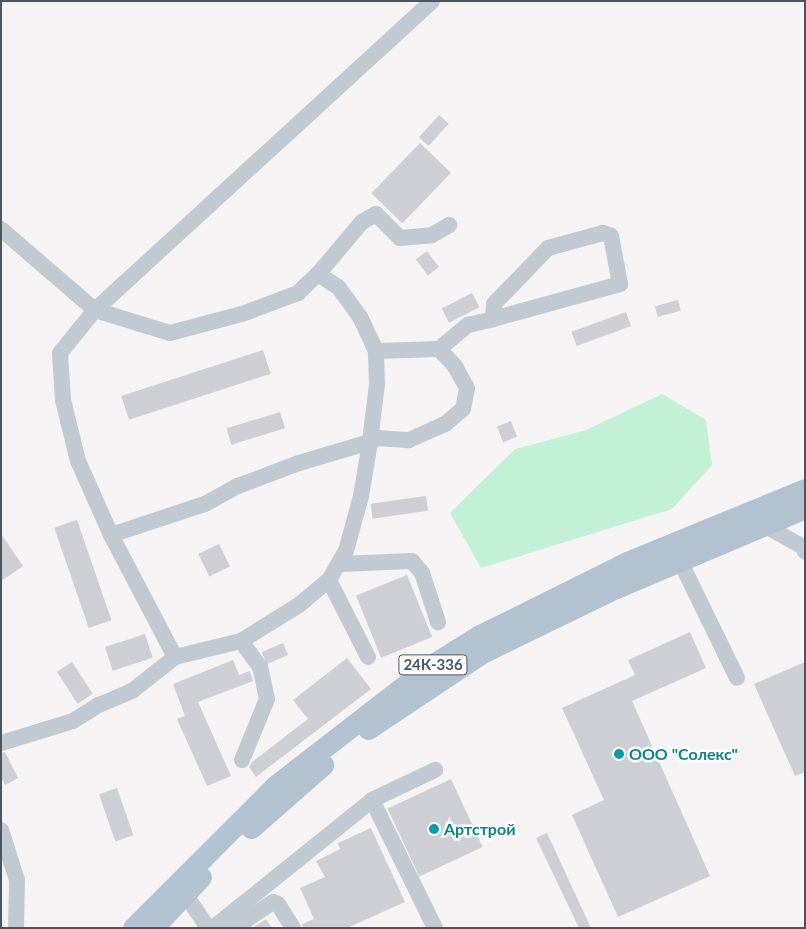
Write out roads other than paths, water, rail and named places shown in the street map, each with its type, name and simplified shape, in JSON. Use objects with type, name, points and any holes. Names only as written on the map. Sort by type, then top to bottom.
[{"type":"main road","name":"24К-336","points":[[133,928],[276,785],[427,668],[478,636],[627,562],[805,488]]},
{"type":"main road","name":"24К-336","points":[[153,928],[256,823],[318,769],[427,688],[482,653],[616,588],[805,508]]},
{"type":"street","points":[[174,657],[111,535],[78,461],[63,400],[60,353],[95,310],[432,1]]},
{"type":"street","points":[[1,229],[95,310],[170,333],[242,314],[298,293],[318,274],[362,222],[376,214],[400,238],[432,235],[449,226]]},
{"type":"street","points":[[376,352],[439,349],[468,325],[492,319],[620,284],[610,236],[603,233],[548,248],[494,304],[492,319]]},
{"type":"street","points":[[1,743],[72,721],[99,705],[132,692],[174,657],[241,641],[298,605],[329,580],[346,550],[361,496],[377,384],[376,352],[360,317],[338,287],[318,274]]},
{"type":"street","points":[[111,535],[205,504],[238,486],[299,463],[378,438],[409,440],[445,424],[462,409],[467,388],[455,366],[439,349]]},
{"type":"street","points":[[764,525],[804,545]]},
{"type":"street","points":[[339,564],[412,561],[422,572],[438,622]]},
{"type":"street","points":[[680,561],[737,678]]},
{"type":"street","points":[[329,580],[368,657]]},
{"type":"street","points":[[241,641],[260,667],[267,699],[242,760]]},
{"type":"street","points":[[213,928],[372,800],[435,770]]},
{"type":"street","points":[[372,800],[435,928]]},
{"type":"street","points":[[1,830],[17,880],[16,920],[1,921]]},
{"type":"street","points":[[185,894],[208,928]]},
{"type":"street","points":[[239,926],[273,902],[278,904],[292,928]]},
{"type":"place","name":"ООО \"Солекс\"","points":[[619,754]]},
{"type":"place","name":"Артстрой","points":[[434,829]]}]
